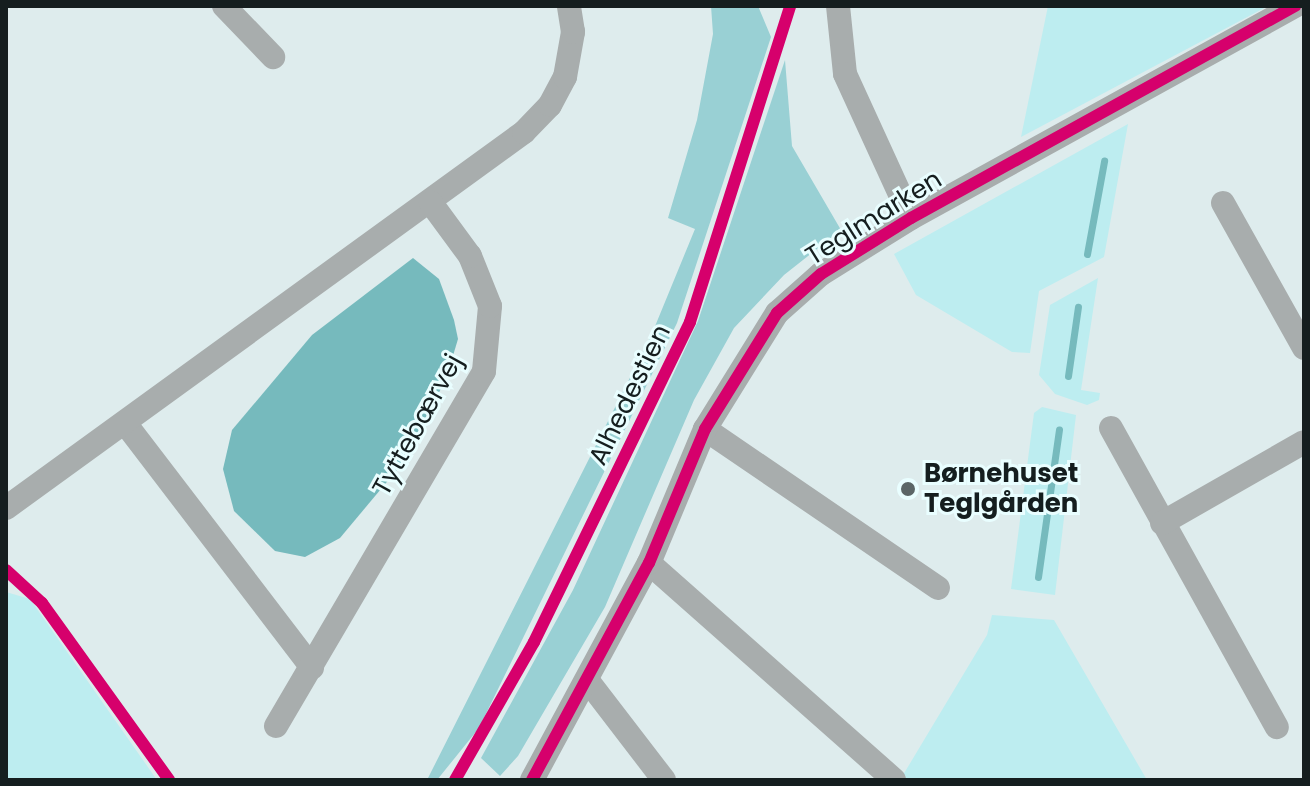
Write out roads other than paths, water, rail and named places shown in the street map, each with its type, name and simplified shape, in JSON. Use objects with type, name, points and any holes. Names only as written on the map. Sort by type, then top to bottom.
[{"type":"street","points":[[224,6],[273,57]]},
{"type":"street","points":[[6,508],[431,203],[524,132],[550,105],[570,60],[569,6]]},
{"type":"street","points":[[838,6],[845,74],[911,218]]},
{"type":"street","name":"Teglmarken","points":[[532,780],[649,563],[705,429],[777,313],[821,274],[911,218],[1295,6]]},
{"type":"street","name":"Tyttebærvej","points":[[276,726],[484,371],[490,306],[470,256],[431,203]]},
{"type":"street","points":[[1223,203],[1304,348]]},
{"type":"street","points":[[125,423],[312,668]]},
{"type":"street","points":[[1111,428],[1277,727]]},
{"type":"street","points":[[705,429],[938,588]]},
{"type":"street","points":[[1162,523],[1304,442]]},
{"type":"street","points":[[649,563],[894,780]]},
{"type":"street","points":[[588,681],[664,780]]},
{"type":"waterway","points":[[1087,254],[1104,161]]},
{"type":"waterway","points":[[1068,376],[1078,307]]},
{"type":"waterway","points":[[1038,577],[1059,429]]},
{"type":"place","name":"Børnehuset Teglgården","points":[[908,489]]}]
